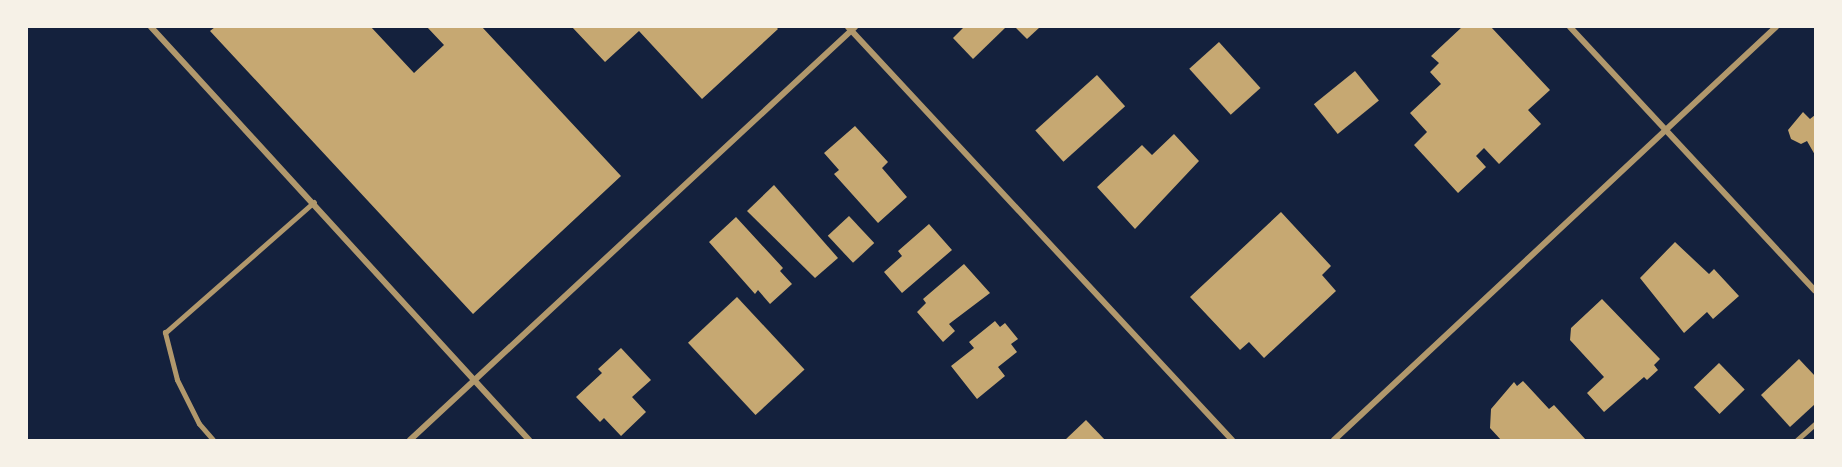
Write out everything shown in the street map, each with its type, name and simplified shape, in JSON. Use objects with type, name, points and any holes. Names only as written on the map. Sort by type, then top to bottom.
[{"type":"street","points":[[151,27],[314,202],[529,440]]},
{"type":"street","points":[[1570,27],[1815,291]]},
{"type":"street","points":[[1334,440],[1776,27]]},
{"type":"street","points":[[410,440],[851,28],[1232,440]]},
{"type":"lane","points":[[213,440],[199,424],[177,380],[165,333],[314,202]]},
{"type":"lane","points":[[1797,440],[1815,424]]},
{"type":"building","points":[[215,27],[371,27],[414,73],[444,45],[427,27],[482,27],[621,176],[473,314],[210,31]]},
{"type":"building","points":[[572,27],[776,27],[778,29],[702,99],[639,31],[605,62]]},
{"type":"building","points":[[964,27],[1006,27],[973,59],[953,38]]},
{"type":"building","points":[[1015,27],[1040,27],[1027,39]]},
{"type":"building","points":[[1462,27],[1491,27],[1550,90],[1528,110],[1541,124],[1499,164],[1484,148],[1476,156],[1486,167],[1458,193],[1414,145],[1427,132],[1410,113],[1441,84],[1430,72],[1439,63],[1431,56]]},
{"type":"building","points":[[1219,42],[1260,88],[1231,115],[1189,69]]},
{"type":"building","points":[[1355,71],[1379,101],[1338,134],[1314,104]]},
{"type":"building","points":[[1097,75],[1125,106],[1063,162],[1035,131]]},
{"type":"building","points":[[1803,112],[1810,119],[1815,115],[1815,155],[1807,141],[1801,144],[1791,139],[1788,130]]},
{"type":"building","points":[[855,126],[888,162],[882,168],[907,197],[878,223],[834,174],[839,170],[824,153]]},
{"type":"building","points":[[1174,134],[1199,161],[1135,229],[1097,187],[1142,145],[1152,155]]},
{"type":"building","points":[[774,185],[838,258],[815,278],[747,211]]},
{"type":"building","points":[[1281,212],[1331,266],[1322,275],[1336,291],[1264,358],[1249,342],[1240,350],[1190,297]]},
{"type":"building","points":[[849,216],[874,243],[853,263],[828,236]]},
{"type":"building","points":[[736,217],[783,268],[780,271],[792,284],[770,304],[758,290],[755,294],[709,242]]},
{"type":"building","points":[[929,224],[952,250],[902,293],[884,272],[902,256],[898,251]]},
{"type":"building","points":[[1675,242],[1709,274],[1714,269],[1739,296],[1713,319],[1707,312],[1684,333],[1640,278]]},
{"type":"building","points":[[964,264],[990,293],[949,324],[955,331],[943,342],[917,312],[926,303],[923,299]]},
{"type":"building","points":[[737,297],[805,369],[756,415],[688,343]]},
{"type":"building","points":[[1602,299],[1660,359],[1654,365],[1658,370],[1647,380],[1644,377],[1604,412],[1587,393],[1604,377],[1570,340],[1571,328]]},
{"type":"building","points":[[995,321],[1000,327],[1005,323],[1018,339],[1011,344],[1017,352],[998,367],[1005,376],[977,399],[951,366],[974,348],[969,342]]},
{"type":"building","points":[[621,348],[651,380],[632,397],[646,412],[621,436],[604,418],[600,422],[576,397],[602,373],[598,369]]},
{"type":"building","points":[[1799,359],[1815,376],[1815,404],[1790,427],[1761,395]]},
{"type":"building","points":[[1719,363],[1745,390],[1720,414],[1694,387]]},
{"type":"building","points":[[1523,381],[1549,409],[1554,405],[1586,440],[1501,440],[1490,428],[1491,409],[1514,382],[1517,386]]},
{"type":"building","points":[[1086,420],[1105,440],[1065,440]]}]
